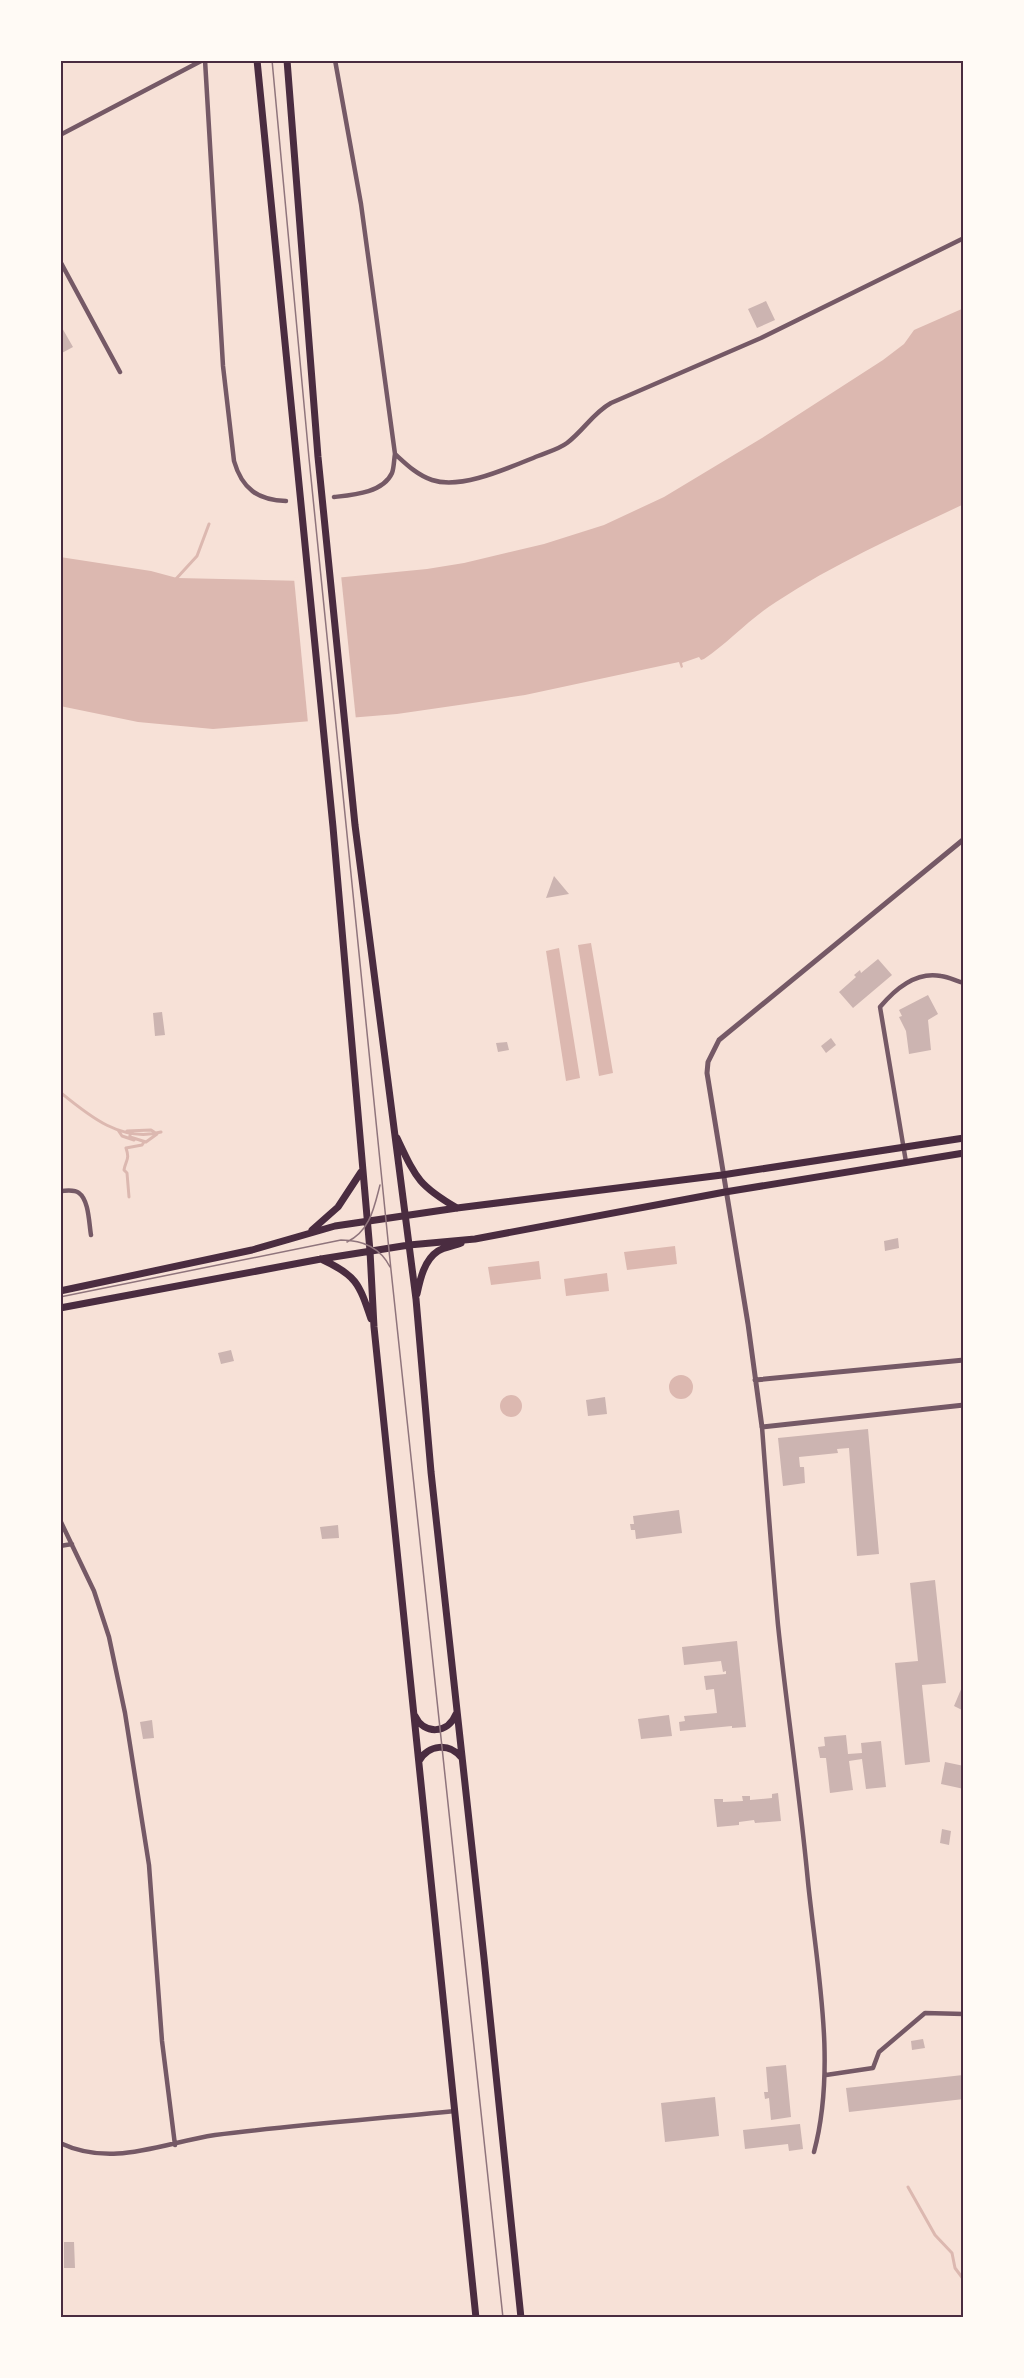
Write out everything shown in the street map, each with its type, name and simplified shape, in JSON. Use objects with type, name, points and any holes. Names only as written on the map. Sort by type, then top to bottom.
[{"type":"main road","points":[[257,60],[333,827],[361,1172],[370,1251],[374,1327],[477,2316]]},
{"type":"main road","points":[[287,60],[318,457],[355,825],[416,1299],[431,1472],[521,2318]]},
{"type":"main road","points":[[393,1130],[418,1180],[431,1193],[457,1208]]},
{"type":"main road","points":[[60,1292],[252,1250],[307,1233],[366,1221],[722,1174],[964,1138]]},
{"type":"main road","points":[[60,1308],[321,1259],[409,1245],[475,1239],[725,1192],[964,1153]]},
{"type":"main road","points":[[307,1233],[328,1218],[338,1207],[361,1172]]},
{"type":"main road","points":[[416,1299],[421,1277],[430,1259],[438,1251],[475,1239]]},
{"type":"main road","points":[[321,1259],[348,1273],[357,1284],[374,1327]]},
{"type":"main road","points":[[414,1714],[423,1727],[438,1730],[450,1724],[456,1711]]},
{"type":"main road","points":[[419,1762],[429,1750],[440,1747],[452,1749],[461,1757]]},
{"type":"main road","points":[[511,2318],[520,2308]]},
{"type":"street","points":[[60,135],[204,60],[223,366],[232,449],[238,475],[248,487],[261,497],[286,501]]},
{"type":"street","points":[[334,497],[369,491],[383,483],[392,473],[394,454],[361,204],[335,60]]},
{"type":"street","points":[[394,454],[411,469],[433,481],[460,482],[497,473],[565,445],[587,427],[597,411],[611,403],[762,338],[964,238]]},
{"type":"street","points":[[60,261],[120,372]]},
{"type":"street","points":[[814,2152],[821,2123],[826,2075],[804,1842],[778,1625],[762,1427],[707,1073],[708,1062],[719,1040],[964,839]]},
{"type":"street","points":[[906,1162],[880,1007],[892,993],[917,978],[930,975],[942,976],[964,983]]},
{"type":"street","points":[[60,1191],[80,1193],[85,1201],[91,1234]]},
{"type":"street","points":[[755,1380],[964,1360]]},
{"type":"street","points":[[762,1427],[964,1405]]},
{"type":"street","points":[[60,1520],[94,1591],[109,1637],[125,1713],[149,1865],[162,2041],[175,2145]]},
{"type":"street","points":[[60,1546],[72,1544]]},
{"type":"street","points":[[826,2075],[873,2068],[879,2052],[925,2013],[964,2014]]},
{"type":"street","points":[[60,2143],[78,2151],[108,2154],[159,2149],[213,2136],[455,2111]]},
{"type":"shaded area","points":[[964,308],[964,504],[821,574],[766,608],[704,659],[701,660],[699,657],[682,663],[681,668],[679,662],[525,695],[397,714],[213,729],[138,722],[60,706],[60,557],[151,571],[177,578],[304,581],[427,569],[464,563],[544,544],[604,525],[664,497],[762,438],[883,360],[904,344],[914,330]]},
{"type":"shaded area","points":[[591,943],[613,1073],[599,1076],[578,945]]},
{"type":"shaded area","points":[[559,948],[580,1078],[566,1081],[546,951]]},
{"type":"shaded area","points":[[675,1246],[677,1264],[627,1270],[624,1252]]},
{"type":"shaded area","points":[[539,1261],[541,1279],[491,1285],[488,1267]]},
{"type":"shaded area","points":[[607,1273],[609,1291],[566,1296],[564,1279]]},
{"type":"shaded area","points":[[681,1375],[689,1379],[693,1387],[689,1395],[681,1399],[673,1395],[669,1387],[673,1379]]},
{"type":"shaded area","points":[[511,1395],[519,1398],[522,1406],[519,1414],[511,1417],[503,1414],[500,1406],[503,1398]]},
{"type":"pier","points":[[341,575],[356,720],[308,723],[294,578]]},
{"type":"building","points":[[766,301],[775,320],[757,328],[748,309]]},
{"type":"building","points":[[60,327],[73,347],[60,354]]},
{"type":"building","points":[[554,876],[569,894],[546,898]]},
{"type":"building","points":[[878,959],[892,975],[853,1008],[839,992],[856,977],[854,975],[860,970],[861,973]]},
{"type":"building","points":[[928,995],[938,1014],[928,1020],[931,1050],[909,1054],[906,1031],[899,1017],[902,1016],[899,1010]]},
{"type":"building","points":[[162,1012],[165,1035],[155,1036],[153,1013]]},
{"type":"building","points":[[831,1038],[836,1045],[826,1053],[821,1046]]},
{"type":"building","points":[[507,1042],[509,1050],[498,1052],[496,1043]]},
{"type":"building","points":[[898,1238],[899,1248],[885,1251],[884,1241]]},
{"type":"building","points":[[231,1350],[234,1361],[221,1364],[218,1353]]},
{"type":"building","points":[[605,1397],[607,1414],[588,1416],[586,1400]]},
{"type":"building","points":[[868,1429],[879,1554],[857,1556],[849,1448],[837,1449],[838,1453],[799,1457],[800,1467],[804,1467],[805,1483],[783,1486],[778,1438]]},
{"type":"building","points":[[679,1510],[682,1533],[636,1539],[635,1530],[631,1530],[630,1524],[634,1524],[633,1516]]},
{"type":"building","points":[[338,1525],[339,1538],[322,1539],[320,1527]]},
{"type":"building","points":[[935,1580],[946,1683],[922,1685],[930,1762],[905,1765],[895,1663],[918,1661],[910,1583]]},
{"type":"building","points":[[737,1641],[746,1727],[732,1728],[732,1726],[680,1731],[679,1722],[685,1721],[684,1716],[717,1713],[714,1689],[706,1690],[704,1676],[726,1674],[726,1671],[723,1672],[721,1661],[684,1665],[682,1647]]},
{"type":"building","points":[[962,1687],[964,1688],[964,1711],[954,1706]]},
{"type":"building","points":[[669,1715],[672,1736],[641,1739],[638,1719]]},
{"type":"building","points":[[152,1720],[154,1738],[143,1739],[140,1722]]},
{"type":"building","points":[[846,1735],[848,1754],[862,1753],[861,1743],[881,1741],[886,1787],[866,1789],[862,1759],[849,1761],[853,1790],[830,1793],[826,1758],[820,1758],[818,1747],[825,1746],[824,1737]]},
{"type":"building","points":[[945,1762],[964,1766],[964,1789],[941,1784]]},
{"type":"building","points":[[778,1793],[781,1821],[755,1823],[754,1820],[739,1822],[739,1825],[717,1827],[714,1799],[723,1799],[723,1802],[743,1801],[742,1796],[750,1796],[750,1800],[772,1798],[772,1794]]},
{"type":"building","points":[[942,1829],[951,1831],[949,1845],[940,1843]]},
{"type":"building","points":[[923,2039],[925,2048],[912,2050],[911,2041]]},
{"type":"building","points":[[786,2065],[791,2117],[771,2120],[769,2098],[765,2099],[764,2092],[768,2092],[766,2067]]},
{"type":"building","points":[[963,2075],[964,2099],[849,2112],[846,2088]]},
{"type":"building","points":[[715,2097],[719,2136],[665,2142],[661,2103]]},
{"type":"building","points":[[800,2124],[803,2149],[789,2151],[788,2144],[745,2149],[743,2130]]},
{"type":"building","points":[[64,2242],[74,2242],[75,2268],[64,2268]]},
{"type":"waterway","points":[[175,580],[197,556],[209,524]]},
{"type":"waterway","points":[[60,1092],[82,1110],[106,1125],[132,1134],[161,1132]]},
{"type":"waterway","points":[[118,1130],[122,1136],[134,1140]]},
{"type":"waterway","points":[[127,1131],[151,1130],[157,1134],[146,1142],[130,1137],[130,1133]]},
{"type":"waterway","points":[[129,1197],[127,1173],[124,1170],[128,1157],[126,1148],[142,1145],[144,1142]]},
{"type":"waterway","points":[[908,2187],[935,2235],[952,2253],[955,2268],[964,2280]]},
{"type":"tram line","points":[[272,60],[309,458],[391,1270],[503,2318]]},
{"type":"tram line","points":[[347,1242],[361,1232],[366,1225],[380,1185]]},
{"type":"tram line","points":[[60,1297],[341,1240],[356,1241],[370,1246],[381,1254],[390,1267]]}]
